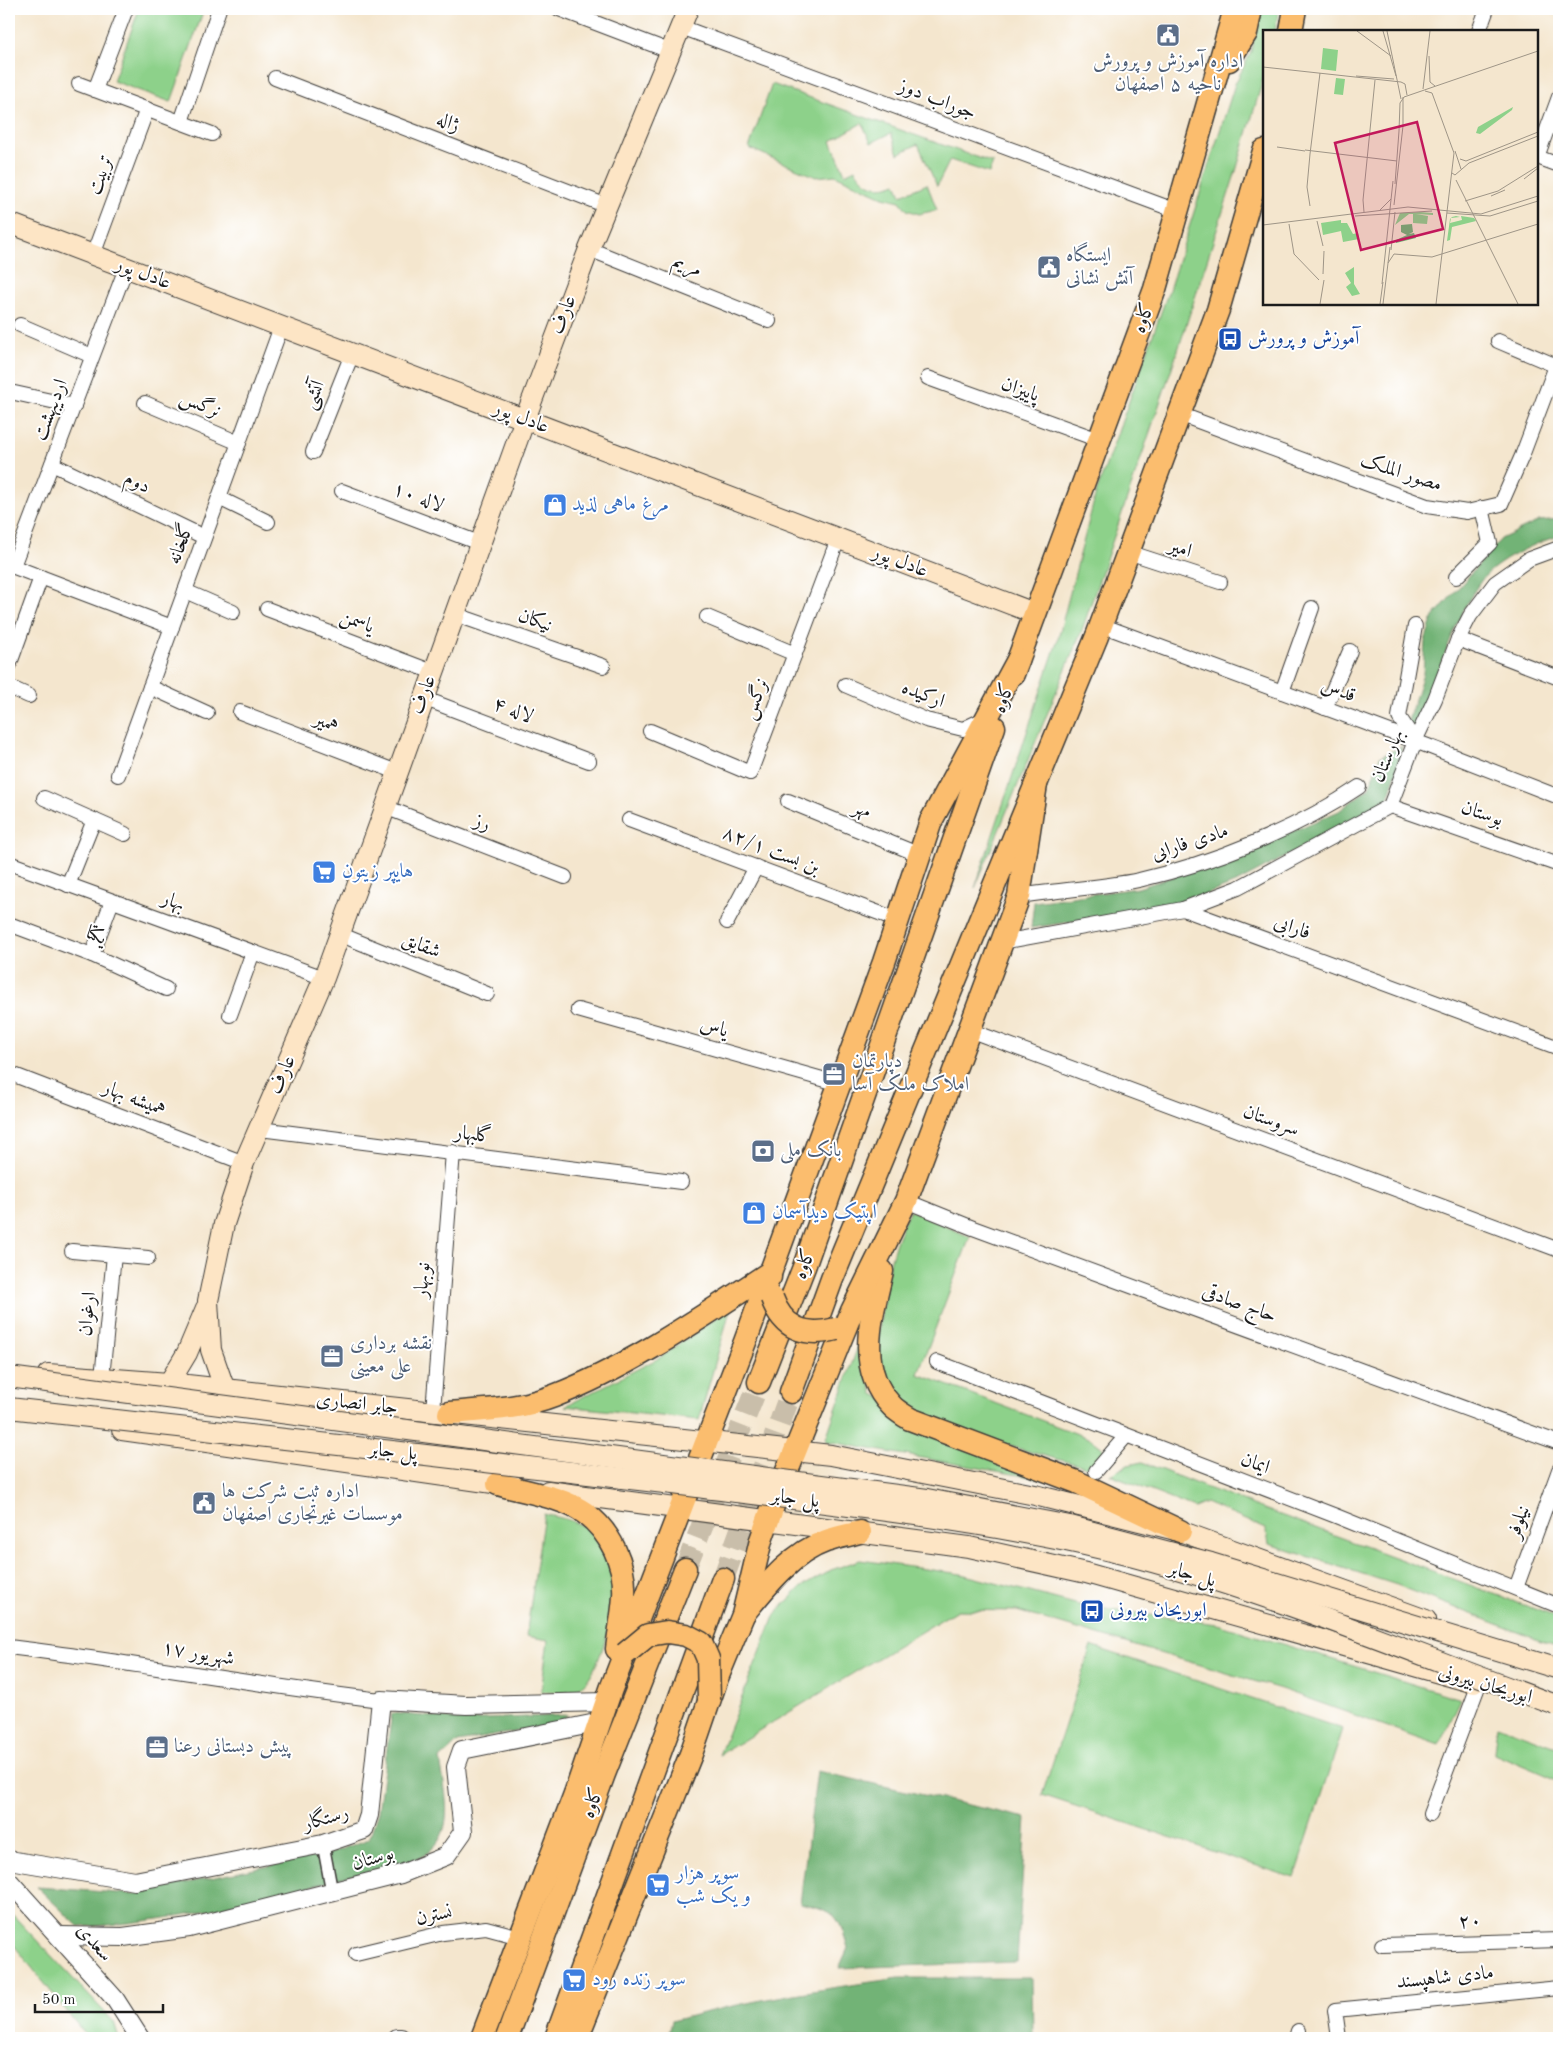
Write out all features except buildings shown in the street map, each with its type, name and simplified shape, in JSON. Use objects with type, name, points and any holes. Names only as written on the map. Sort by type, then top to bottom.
[{"type":"main road","name":"کاوه","points":[[759,1382],[807,1258],[1034,613],[1155,289],[1235,9]]},
{"type":"main road","points":[[1214,85],[1246,33],[1251,9]]},
{"type":"main road","points":[[1291,30],[1295,9]]},
{"type":"main road","name":"عارف","points":[[225,1390],[211,1350],[208,1301],[224,1224],[244,1162],[260,1129],[324,978],[479,543],[589,249],[685,18]]},
{"type":"main road","name":"کاوه","points":[[791,1392],[832,1279],[1101,625],[1218,310],[1263,154]]},
{"type":"main road","name":"عادل پور","points":[[9,223],[1034,613]]},
{"type":"main road","points":[[482,2038],[680,1507],[743,1348],[840,1084],[931,821],[1018,660]]},
{"type":"main road","points":[[577,2038],[690,1754],[708,1700],[743,1615],[747,1592],[768,1519],[852,1311],[906,1201],[1019,896],[1036,784]]},
{"type":"main road","points":[[890,1236],[868,1336],[870,1364],[880,1388],[891,1406],[910,1419],[1077,1482],[1180,1531]]},
{"type":"main road","points":[[769,1273],[772,1298],[777,1311],[798,1330],[818,1334],[836,1329],[852,1311]]},
{"type":"main road","points":[[441,1412],[513,1407],[554,1396],[656,1346],[769,1273]]},
{"type":"main road","points":[[169,1383],[187,1353],[208,1301]]},
{"type":"main road","name":"جابر انصاری","points":[[9,1371],[169,1383],[795,1451]]},
{"type":"main road","name":"پل جابر","points":[[9,1377],[937,1500],[1070,1526],[1211,1563],[1559,1669]]},
{"type":"main road","name":"پل جابر","points":[[9,1408],[563,1471],[927,1516],[1069,1542],[1206,1578],[1295,1607],[1428,1659],[1558,1706]]},
{"type":"main road","points":[[9,1412],[311,1459],[680,1507]]},
{"type":"main road","name":"ابوریحان بیرونی","points":[[795,1451],[831,1455],[1035,1495],[1180,1531],[1559,1669]]},
{"type":"main road","points":[[498,1484],[559,1501],[585,1513],[606,1534],[621,1561],[624,1595],[606,1704]]},
{"type":"main road","name":"ابوریحان بیرونی","points":[[680,1507],[968,1547],[1086,1573],[1558,1706]]},
{"type":"main road","points":[[743,1615],[762,1592],[801,1554],[825,1541],[860,1532]]},
{"type":"main road","name":"کاوه","points":[[507,2038],[604,1774],[685,1569]]},
{"type":"main road","points":[[556,2038],[722,1578]]},
{"type":"main road","points":[[626,1654],[648,1635],[666,1632],[686,1635],[701,1643],[708,1659],[708,1700]]},
{"type":"street","points":[[95,90],[126,9]]},
{"type":"street","points":[[181,122],[219,9]]},
{"type":"street","points":[[1479,30],[1487,9]]},
{"type":"street","points":[[564,10],[672,52]]},
{"type":"street","name":"جوراب دوز","points":[[685,18],[1177,211]]},
{"type":"street","name":"ژاله","points":[[275,78],[607,206]]},
{"type":"street","points":[[78,84],[212,134]]},
{"type":"street","points":[[1538,154],[1559,97]]},
{"type":"street","name":"تربیت","points":[[93,255],[147,109]]},
{"type":"street","points":[[1538,157],[1559,165]]},
{"type":"street","name":"مریم","points":[[589,249],[769,321]]},
{"type":"street","name":"اردیبهشت","points":[[11,565],[52,464],[126,268]]},
{"type":"street","points":[[20,325],[92,356]]},
{"type":"street","name":"گلخانه","points":[[118,775],[281,327]]},
{"type":"street","points":[[1498,341],[1558,366]]},
{"type":"street","name":"آتشی","points":[[313,452],[352,354]]},
{"type":"street","name":"مصور الملک","points":[[1179,414],[1427,506],[1467,512],[1501,504],[1558,366]]},
{"type":"street","name":"پاییزان","points":[[928,378],[1099,440]]},
{"type":"street","points":[[10,392],[74,406]]},
{"type":"street","name":"نرگس","points":[[145,403],[239,443]]},
{"type":"street","name":"دوم","points":[[52,464],[204,537]]},
{"type":"street","name":"لاله ۱۰","points":[[342,491],[479,543]]},
{"type":"street","points":[[219,498],[268,522]]},
{"type":"street","points":[[1456,577],[1490,543],[1482,508]]},
{"type":"street","name":"نرگس","points":[[650,731],[750,773],[838,538]]},
{"type":"street","name":"بهارستان","points":[[1183,909],[1238,888],[1390,806],[1415,741],[1435,699],[1458,639],[1470,616],[1495,583],[1529,559],[1559,548]]},
{"type":"street","name":"امیر","points":[[1128,552],[1220,582]]},
{"type":"street","points":[[11,565],[172,626]]},
{"type":"street","points":[[9,666],[41,577]]},
{"type":"street","points":[[185,590],[233,612]]},
{"type":"street","points":[[1282,692],[1312,608]]},
{"type":"street","name":"یاسمن","points":[[267,609],[433,672]]},
{"type":"street","name":"نیکان","points":[[454,614],[603,666]]},
{"type":"street","points":[[707,617],[794,654]]},
{"type":"street","name":"قدس","points":[[1101,625],[1415,741],[1559,798]]},
{"type":"street","points":[[1415,626],[1399,716],[1415,741]]},
{"type":"street","points":[[1458,639],[1559,678]]},
{"type":"street","points":[[1325,708],[1350,651]]},
{"type":"street","name":"ارکیده","points":[[846,685],[926,720],[963,729],[987,717]]},
{"type":"street","points":[[150,686],[207,713]]},
{"type":"street","points":[[9,687],[29,696]]},
{"type":"street","name":"لاله ۴","points":[[424,698],[589,761]]},
{"type":"street","name":"همیر","points":[[240,712],[397,772]]},
{"type":"street","name":"مادی فارابی","points":[[1019,896],[1138,880],[1195,865],[1234,851],[1334,804],[1359,787]]},
{"type":"street","points":[[44,798],[125,834]]},
{"type":"street","name":"مهر","points":[[788,801],[920,855]]},
{"type":"street","name":"بوستان","points":[[1390,806],[1559,865]]},
{"type":"street","name":"رز","points":[[385,807],[565,877]]},
{"type":"street","points":[[68,885],[94,820]]},
{"type":"street","name":"بن بست ۸۲/۱","points":[[629,820],[898,920]]},
{"type":"street","name":"بهار","points":[[9,863],[324,978]]},
{"type":"street","points":[[728,922],[756,867]]},
{"type":"street","points":[[92,955],[112,901]]},
{"type":"street","points":[[1002,942],[1183,909]]},
{"type":"street","name":"فارابی","points":[[1183,909],[1559,1048]]},
{"type":"street","name":"یکتا","points":[[9,924],[92,955],[166,989]]},
{"type":"street","name":"شقایق","points":[[339,934],[487,994]]},
{"type":"street","points":[[230,1015],[253,952]]},
{"type":"street","name":"یاس","points":[[578,1010],[840,1084]]},
{"type":"street","name":"سروستان","points":[[969,1030],[1559,1250]]},
{"type":"street","name":"همیشه بهار","points":[[9,1073],[244,1162]]},
{"type":"street","name":"گلبهار","points":[[260,1129],[681,1182]]},
{"type":"street","name":"نوبهار","points":[[441,1412],[453,1152]]},
{"type":"street","name":"حاج صادقی","points":[[906,1201],[982,1231],[1559,1443]]},
{"type":"street","points":[[72,1251],[148,1258]]},
{"type":"street","name":"ارغوان","points":[[102,1378],[114,1255]]},
{"type":"street","name":"ایمان","points":[[937,1362],[1336,1516],[1559,1606]]},
{"type":"street","points":[[1096,1471],[1126,1436]]},
{"type":"street","name":"نیلوفر","points":[[1516,1588],[1559,1470]]},
{"type":"street","name":"۱۷ شهریور","points":[[9,1647],[105,1659],[313,1693],[382,1700]]},
{"type":"street","points":[[1430,1814],[1479,1684]]},
{"type":"street","points":[[382,1700],[466,1705],[606,1704]]},
{"type":"street","name":"رستگار","points":[[9,1860],[135,1881],[323,1844],[364,1830],[369,1815],[382,1700]]},
{"type":"street","name":"بوستان","points":[[60,1936],[122,1937],[189,1928],[400,1874],[446,1856],[462,1832],[456,1767],[462,1750],[606,1704]]},
{"type":"street","points":[[323,1844],[332,1892]]},
{"type":"street","name":"سعدی","points":[[9,1881],[115,1999],[140,2038]]},
{"type":"street","points":[[9,1901],[27,1902]]},
{"type":"street","name":"نسترن","points":[[356,1954],[443,1933],[486,1928],[520,1937]]},
{"type":"street","name":"۲۰","points":[[1382,1944],[1559,1940]]},
{"type":"street","name":"مادی شاهپسند","points":[[1339,2038],[1335,2010],[1559,1988]]},
{"type":"green space","points":[[139,9],[204,9],[171,102],[113,81]]},
{"type":"green space","points":[[1260,9],[1279,9],[1275,30],[1263,30],[1263,79],[1236,171],[1178,350],[1082,630],[975,888],[1058,639],[1096,493],[1168,293],[1235,84],[1251,52]]},
{"type":"green space","points":[[772,84],[993,163],[989,173],[950,160],[937,186],[918,144],[898,154],[891,133],[871,143],[862,123],[831,141],[845,174],[855,169],[868,183],[878,187],[896,183],[901,195],[927,184],[937,210],[919,214],[907,210],[900,201],[883,197],[835,175],[816,177],[749,148]]},
{"type":"green space","points":[[1559,519],[1559,536],[1505,560],[1481,581],[1461,616],[1416,727],[1407,724],[1423,674],[1425,641],[1433,617],[1501,539],[1539,521]]},
{"type":"green space","points":[[1402,746],[1397,771],[1386,803],[1240,881],[1182,904],[1031,928],[1034,902],[1138,888],[1255,850],[1277,838],[1339,811],[1369,788],[1380,757]]},
{"type":"green space","points":[[910,1210],[970,1237],[918,1374],[1091,1439],[1104,1449],[1099,1463],[1087,1467],[1012,1447],[951,1427],[904,1403],[890,1390],[881,1370],[879,1359],[880,1326],[892,1256]]},
{"type":"green space","points":[[731,1307],[699,1420],[565,1406],[661,1357]]},
{"type":"green space","points":[[858,1346],[873,1394],[1053,1481],[825,1441]]},
{"type":"green space","points":[[1142,1462],[1207,1488],[1559,1618],[1559,1648],[1397,1585],[1269,1544],[1266,1529],[1206,1503],[1194,1508],[1110,1475],[1128,1465]]},
{"type":"green space","points":[[544,1514],[580,1524],[592,1533],[601,1544],[607,1557],[615,1583],[609,1627],[599,1658],[586,1681],[576,1690],[571,1691],[541,1692],[548,1640],[526,1636]]},
{"type":"green space","points":[[860,1560],[961,1574],[1083,1606],[1217,1624],[1461,1699],[1439,1745],[1281,1689],[1017,1611],[957,1610],[719,1755],[775,1614],[800,1588],[831,1570]]},
{"type":"green space","points":[[1091,1646],[1343,1729],[1294,1878],[1042,1795]]},
{"type":"green space","points":[[392,1713],[465,1720],[568,1715],[559,1724],[458,1742],[440,1759],[446,1794],[444,1829],[432,1849],[425,1855],[407,1863],[219,1908],[114,1925],[79,1927],[37,1887],[132,1894],[328,1854],[369,1839],[378,1812]]},
{"type":"green space","points":[[1497,1725],[1559,1748],[1559,1781],[1494,1753]]},
{"type":"green space","points":[[817,1771],[1026,1818],[1017,1962],[839,1968],[848,1948],[838,1921],[828,1912],[800,1903]]},
{"type":"green space","points":[[9,1911],[114,2022],[119,2038],[88,2038],[9,1939]]},
{"type":"green space","points":[[899,1978],[1032,1978],[1033,2038],[668,2038],[672,2021],[728,2007],[785,1996]]},
{"type":"tunnel","points":[[685,1569],[759,1382]]},
{"type":"tunnel","points":[[723,1579],[791,1392]]},
{"type":"place","name":"اداره آموزش و پرورش ناحیه ۵ اصفهان","points":[[1168,35]]},
{"type":"place","name":"ایستگاه آتش نشانی","points":[[1049,267]]},
{"type":"place","name":"آموزش و پرورش","points":[[1230,339]]},
{"type":"place","name":"مرغ ماهی لذید","points":[[555,505]]},
{"type":"place","name":"هایپر زیتون","points":[[324,872]]},
{"type":"place","name":"دپارتمان املاک ملک آسا","points":[[834,1074]]},
{"type":"place","name":"بانک ملی","points":[[763,1151]]},
{"type":"place","name":"اپتیک دیدآسمان","points":[[754,1213]]},
{"type":"place","name":"نقشه برداری علی معینی","points":[[332,1356]]},
{"type":"place","name":"اداره ثبت شرکت ها موسسات غیرتجاری اصفهان","points":[[204,1503]]},
{"type":"place","name":"ابوریحان بیرونی","points":[[1092,1611]]},
{"type":"place","name":"پیش دبستانی رعنا","points":[[157,1747]]},
{"type":"place","name":"سوپر هزار و یک شب","points":[[658,1885]]},
{"type":"place","name":"سوپر زنده رود","points":[[574,1980]]}]
